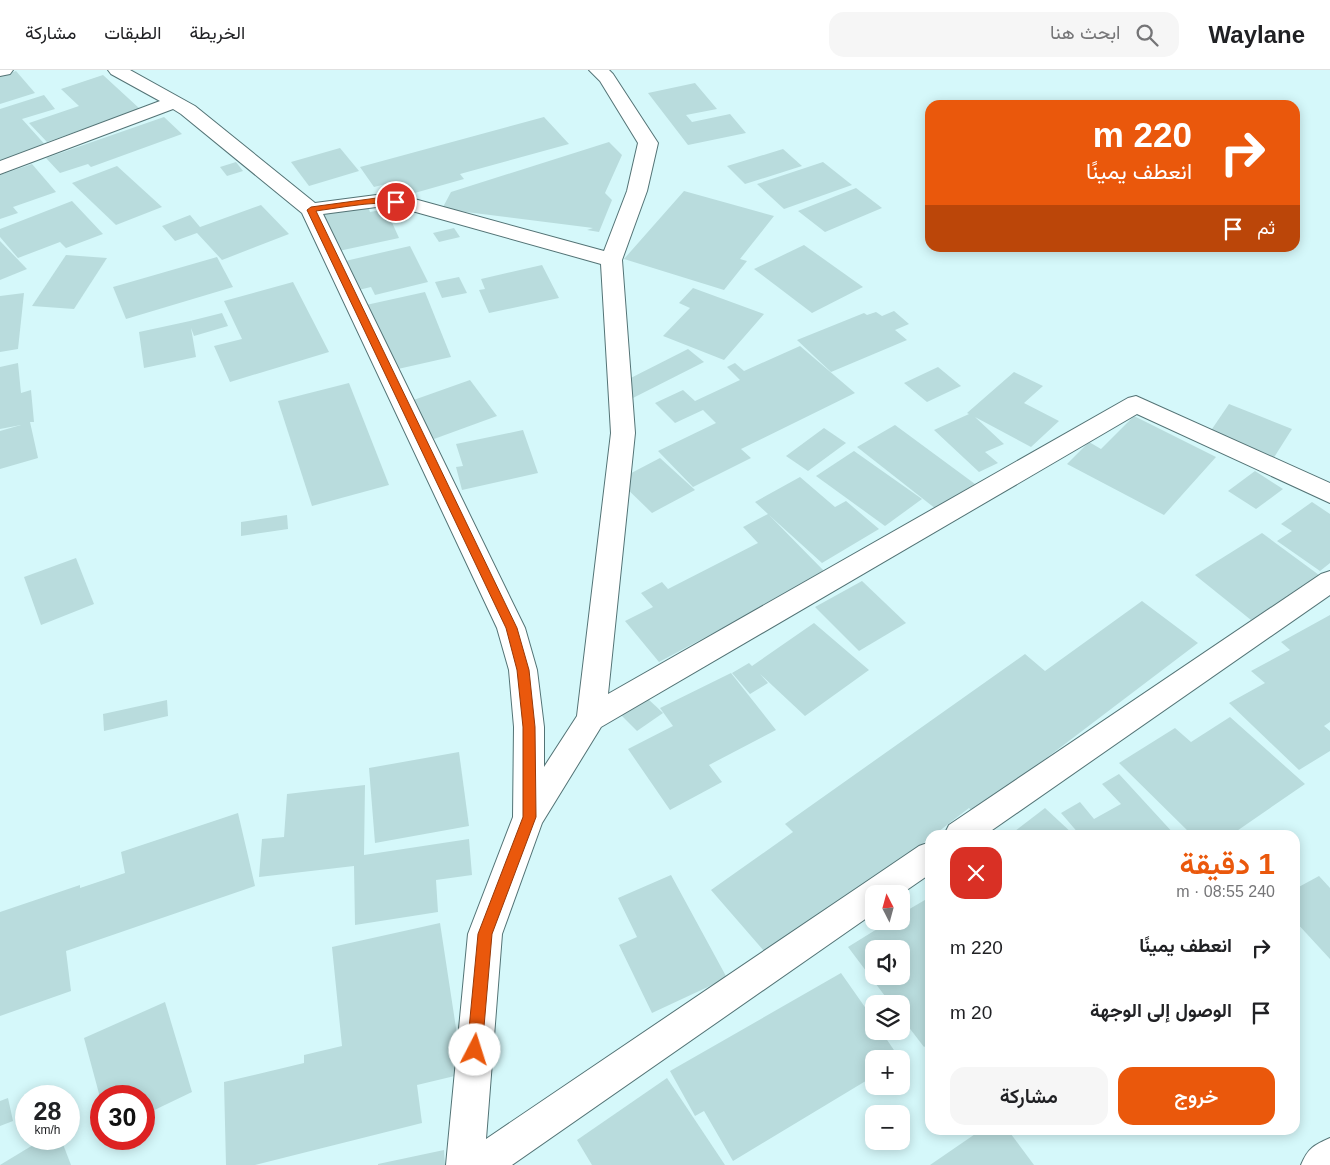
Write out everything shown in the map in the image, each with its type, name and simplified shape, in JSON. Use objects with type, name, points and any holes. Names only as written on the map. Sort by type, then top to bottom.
[{"type":"street","points":[[0,71],[4,70]]},
{"type":"street","points":[[117,70],[188,110],[311,210],[511,628],[523,670],[529,727],[529,817]]},
{"type":"street","points":[[465,1165],[485,934],[529,817],[591,718],[623,433],[611,260],[637,191],[648,143],[607,78],[598,70]]},
{"type":"street","points":[[0,168],[175,102]]},
{"type":"street","points":[[311,210],[384,200],[407,203],[611,260]]},
{"type":"street","points":[[591,718],[1136,404],[1330,494]]},
{"type":"street","points":[[967,830],[1330,581]]},
{"type":"street","points":[[887,885],[925,859]]},
{"type":"street","points":[[480,1165],[865,900]]},
{"type":"street","points":[[1320,1165],[1330,1157]]},
{"type":"building","points":[[16,71],[35,93],[0,104],[0,76]]},
{"type":"building","points":[[103,75],[140,109],[47,142],[29,123],[79,106],[61,89]]},
{"type":"building","points":[[695,83],[717,109],[686,115],[692,122],[730,114],[746,133],[688,145],[648,93]]},
{"type":"building","points":[[44,95],[55,109],[22,119],[48,148],[0,164],[0,109]]},
{"type":"building","points":[[164,117],[182,134],[91,167],[88,164],[60,173],[46,158]]},
{"type":"building","points":[[544,117],[569,144],[460,174],[464,179],[404,196],[394,182],[374,187],[360,167]]},
{"type":"building","points":[[609,142],[622,155],[605,193],[612,200],[599,232],[587,230],[593,228],[442,209],[451,192]]},
{"type":"building","points":[[340,148],[359,171],[309,186],[291,162]]},
{"type":"building","points":[[783,149],[802,166],[745,184],[727,166]]},
{"type":"building","points":[[236,162],[243,171],[227,176],[220,167]]},
{"type":"building","points":[[823,162],[852,185],[784,209],[757,184]]},
{"type":"building","points":[[32,164],[56,192],[13,207],[18,213],[0,219],[0,175]]},
{"type":"building","points":[[117,166],[162,207],[116,225],[72,183]]},
{"type":"building","points":[[856,188],[882,208],[825,232],[798,211]]},
{"type":"building","points":[[684,191],[774,216],[740,259],[747,261],[724,290],[624,259]]},
{"type":"building","points":[[72,201],[103,234],[66,248],[60,242],[18,258],[0,237],[0,229]]},
{"type":"building","points":[[367,204],[370,212],[386,209],[399,238],[334,252],[319,214]]},
{"type":"building","points":[[261,205],[289,234],[222,260],[197,233],[175,241],[162,226],[190,215],[200,227]]},
{"type":"building","points":[[454,228],[460,237],[439,242],[433,233]]},
{"type":"building","points":[[0,241],[27,269],[0,280]]},
{"type":"building","points":[[804,245],[863,287],[812,313],[754,269]]},
{"type":"building","points":[[410,246],[428,282],[375,295],[371,287],[354,291],[341,262]]},
{"type":"building","points":[[66,255],[107,258],[74,309],[32,306]]},
{"type":"building","points":[[217,257],[233,287],[126,319],[113,287]]},
{"type":"building","points":[[542,265],[559,298],[489,313],[479,290],[485,289],[481,279]]},
{"type":"building","points":[[459,277],[467,293],[442,298],[435,282]]},
{"type":"building","points":[[293,282],[329,352],[230,382],[214,346],[242,339],[224,301]]},
{"type":"building","points":[[693,288],[764,314],[724,360],[663,336],[690,308],[679,303]]},
{"type":"building","points":[[425,292],[451,357],[389,371],[366,305]]},
{"type":"building","points":[[24,293],[18,349],[0,352],[0,296]]},
{"type":"building","points":[[894,311],[909,324],[895,330],[907,340],[831,372],[797,340],[864,313],[867,315],[876,312],[882,316]]},
{"type":"building","points":[[222,313],[228,326],[194,336],[191,328],[196,357],[144,368],[139,332]]},
{"type":"building","points":[[800,346],[855,393],[741,449],[751,458],[693,487],[658,451],[716,423],[703,410],[675,423],[655,403],[683,390],[695,401],[740,380],[727,367],[735,363],[744,371]]},
{"type":"building","points":[[688,349],[704,362],[627,401],[611,388]]},
{"type":"building","points":[[18,363],[21,393],[31,390],[34,422],[30,422],[38,458],[0,469],[0,431],[21,425],[0,429],[0,367]]},
{"type":"building","points":[[938,367],[961,386],[927,402],[904,383]]},
{"type":"building","points":[[1014,372],[1043,386],[1024,403],[1059,421],[1031,447],[975,417],[1004,444],[985,452],[998,463],[979,472],[934,430],[969,414],[967,413]]},
{"type":"building","points":[[470,380],[497,416],[434,439],[408,402]]},
{"type":"building","points":[[349,383],[389,485],[312,506],[278,401]]},
{"type":"building","points":[[1229,404],[1292,429],[1273,459],[1210,432]]},
{"type":"building","points":[[1134,416],[1216,457],[1164,515],[1067,464],[1089,442],[1101,449]]},
{"type":"building","points":[[895,425],[975,484],[936,509],[857,447]]},
{"type":"building","points":[[824,428],[846,443],[808,471],[786,456]]},
{"type":"building","points":[[523,430],[538,473],[462,490],[456,467],[463,466],[456,444]]},
{"type":"building","points":[[854,451],[922,499],[885,526],[816,476]]},
{"type":"building","points":[[660,458],[695,490],[652,513],[618,480]]},
{"type":"building","points":[[1255,471],[1283,489],[1256,509],[1228,491]]},
{"type":"building","points":[[800,477],[835,507],[846,501],[879,529],[822,563],[769,515],[826,573],[659,662],[625,621],[653,607],[641,593],[662,582],[668,589],[758,543],[743,527],[768,514],[755,502]]},
{"type":"building","points":[[1312,502],[1330,514],[1330,563],[1320,571],[1277,541],[1292,531],[1281,524]]},
{"type":"building","points":[[287,515],[288,529],[241,536],[241,522]]},
{"type":"building","points":[[1262,533],[1319,575],[1251,620],[1195,575]]},
{"type":"building","points":[[76,558],[94,604],[41,625],[24,577]]},
{"type":"building","points":[[862,581],[906,623],[859,651],[815,607]]},
{"type":"building","points":[[1142,601],[1198,643],[974,813],[969,808],[940,830],[925,830],[925,842],[770,958],[711,890],[793,832],[785,824],[1025,654],[1045,671]]},
{"type":"building","points":[[1330,615],[1330,722],[1324,726],[1330,731],[1330,751],[1299,770],[1229,703],[1265,683],[1251,671],[1290,650],[1281,642]]},
{"type":"building","points":[[814,623],[869,670],[805,716],[760,674],[768,683],[750,694],[732,673],[749,663],[752,666]]},
{"type":"building","points":[[731,673],[776,730],[709,765],[722,782],[670,810],[628,749],[673,726],[660,708]]},
{"type":"building","points":[[647,698],[663,713],[637,731],[621,715]]},
{"type":"building","points":[[167,700],[168,716],[104,731],[103,714]]},
{"type":"building","points":[[1230,717],[1305,784],[1238,830],[1187,830],[1119,763],[1175,728],[1191,742]]},
{"type":"building","points":[[459,752],[469,826],[375,843],[369,768]]},
{"type":"building","points":[[1119,774],[1170,830],[1076,830],[1061,813],[1080,802],[1094,819],[1121,804],[1102,784]]},
{"type":"building","points":[[365,785],[364,855],[469,839],[472,875],[436,880],[438,912],[355,925],[354,866],[259,877],[262,839],[284,837],[287,794]]},
{"type":"building","points":[[1045,808],[1069,830],[1016,830]]},
{"type":"building","points":[[238,813],[255,886],[66,951],[71,991],[0,1016],[0,912],[80,885],[80,888],[125,873],[121,852]]},
{"type":"building","points":[[671,875],[727,978],[652,1013],[619,945],[637,937],[618,898]]},
{"type":"building","points":[[1319,876],[1330,888],[1330,959],[1300,926],[1300,886]]},
{"type":"building","points":[[925,900],[925,1046],[910,1029],[910,995],[884,995],[877,985],[910,985],[910,940],[865,940],[865,970],[848,947],[875,930],[910,930],[910,909]]},
{"type":"building","points":[[440,923],[463,1074],[417,1085],[422,1123],[255,1165],[226,1165],[224,1082],[304,1063],[304,1055],[342,1046],[332,947]]},
{"type":"building","points":[[841,973],[865,1007],[865,1040],[887,1040],[894,1050],[865,1050],[865,1081],[733,1161],[704,1111],[695,1116],[670,1071]]},
{"type":"building","points":[[165,1002],[192,1092],[155,1110],[155,1085],[97,1085],[84,1038]]},
{"type":"building","points":[[667,1078],[725,1165],[592,1165],[577,1140]]},
{"type":"building","points":[[8,1098],[13,1121],[0,1126],[0,1101]]},
{"type":"building","points":[[974,1135],[1012,1135],[1034,1165],[930,1165]]},
{"type":"building","points":[[25,1150],[65,1150],[71,1165],[0,1165]]},
{"type":"building","points":[[444,1150],[445,1165],[378,1165],[378,1164]]},
{"type":"route","points":[[396,202],[384,200],[358,202],[311,210],[338,270],[402,396],[511,628],[523,670],[529,727],[529,817],[485,934],[475,1050]]}]
